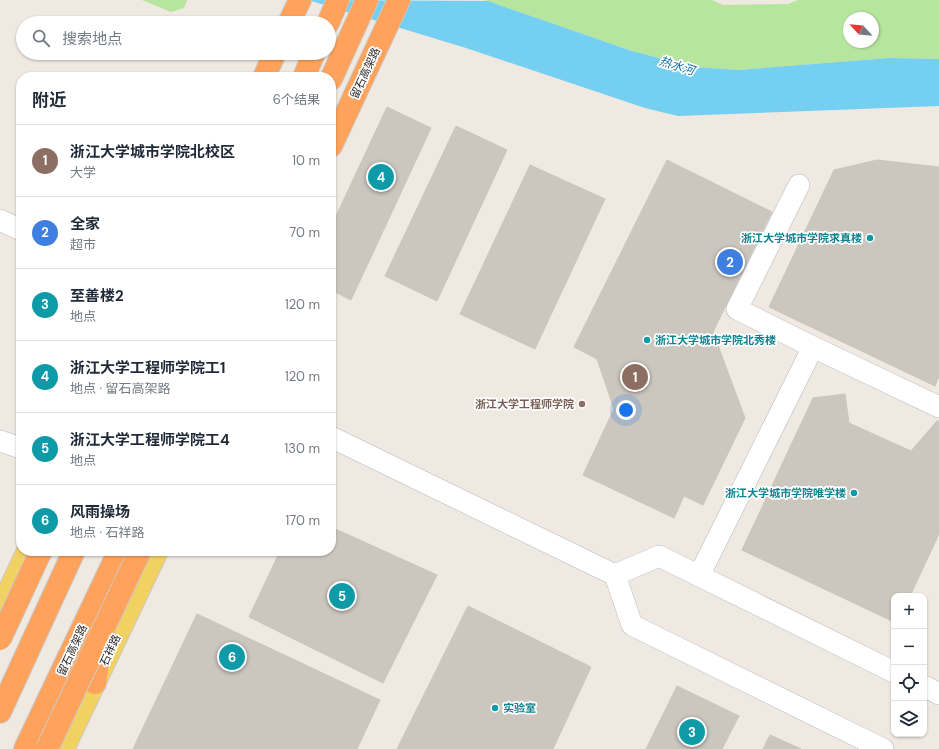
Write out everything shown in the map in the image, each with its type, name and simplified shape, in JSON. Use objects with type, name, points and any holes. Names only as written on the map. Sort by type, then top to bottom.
[{"type":"highway","points":[[331,16],[338,0]]},
{"type":"highway","points":[[334,72],[367,0]]},
{"type":"highway","name":"留石高架路","points":[[336,135],[399,0]]},
{"type":"highway","points":[[266,72],[272,60]]},
{"type":"highway","points":[[306,72],[311,60]]},
{"type":"highway","points":[[0,639],[39,556]]},
{"type":"highway","points":[[0,621],[43,556]]},
{"type":"highway","points":[[0,712],[72,556]]},
{"type":"highway","name":"留石高架路","points":[[25,749],[117,556]]},
{"type":"highway","points":[[95,683],[105,612],[131,556]]},
{"type":"highway","name":"留石高架路","points":[[47,749],[138,556]]},
{"type":"main road","points":[[336,125],[394,0]]},
{"type":"main road","points":[[275,72],[281,60]]},
{"type":"main road","points":[[0,610],[26,556]]},
{"type":"main road","name":"石祥路","points":[[63,749],[155,556]]},
{"type":"street","points":[[799,185],[737,309],[939,407]]},
{"type":"street","points":[[0,220],[16,228]]},
{"type":"street","points":[[699,576],[813,347]]},
{"type":"street","points":[[336,439],[615,575],[632,625],[861,744],[883,749]]},
{"type":"street","points":[[0,441],[16,446]]},
{"type":"street","points":[[615,575],[659,556],[891,671]]},
{"type":"street","points":[[927,688],[939,694]]},
{"type":"green space","points":[[142,0],[187,0],[184,8],[171,12]]},
{"type":"green space","points":[[482,0],[712,0],[723,5],[788,4],[798,0],[939,0],[939,59],[889,58],[738,70],[694,67],[632,51]]},
{"type":"water","name":"热水河","points":[[308,0],[488,1],[632,51],[694,67],[738,70],[889,58],[939,59],[939,106],[678,116],[645,108],[466,48]]},
{"type":"building","points":[[387,107],[431,128],[351,300],[336,292],[336,216]]},
{"type":"building","points":[[456,126],[507,150],[437,301],[385,276]]},
{"type":"building","name":"浙江大学城市学院北秀楼","points":[[667,160],[772,212],[713,332],[745,418],[703,505],[684,496],[674,518],[583,475],[614,409],[597,359],[574,347]]},
{"type":"building","name":"浙江大学城市学院求真楼","points":[[877,160],[939,167],[939,376],[935,386],[769,307],[834,170]]},
{"type":"building","points":[[530,165],[605,199],[535,349],[460,314]]},
{"type":"building","name":"浙江大学城市学院唯学楼","points":[[845,394],[849,423],[911,451],[937,421],[939,421],[939,534],[911,593],[891,593],[891,621],[742,550],[813,398]]},
{"type":"building","points":[[336,529],[437,575],[383,683],[249,617],[278,556],[336,556]]},
{"type":"building","name":"实验室","points":[[468,606],[591,667],[553,749],[397,749]]},
{"type":"building","points":[[197,614],[380,700],[357,749],[133,749]]},
{"type":"building","points":[[677,686],[739,716],[722,749],[646,749]]},
{"type":"building","points":[[770,735],[801,749],[763,749]]},
{"type":"place","name":"浙江大学工程师学院工1","points":[[381,177]]},
{"type":"place","name":"浙江大学城市学院求真楼","points":[[870,238]]},
{"type":"place","name":"全家","points":[[730,262]]},
{"type":"place","name":"浙江大学城市学院北秀楼","points":[[647,340]]},
{"type":"place","name":"浙江大学城市学院北校区","points":[[635,377]]},
{"type":"place","name":"浙江大学工程师学院","points":[[582,404]]},
{"type":"place","name":"浙江大学城市学院唯学楼","points":[[854,493]]},
{"type":"place","name":"浙江大学工程师学院工4","points":[[342,596]]},
{"type":"place","name":"风雨操场","points":[[232,657]]},
{"type":"place","name":"实验室","points":[[495,708]]},
{"type":"place","name":"至善楼2","points":[[692,732]]}]
